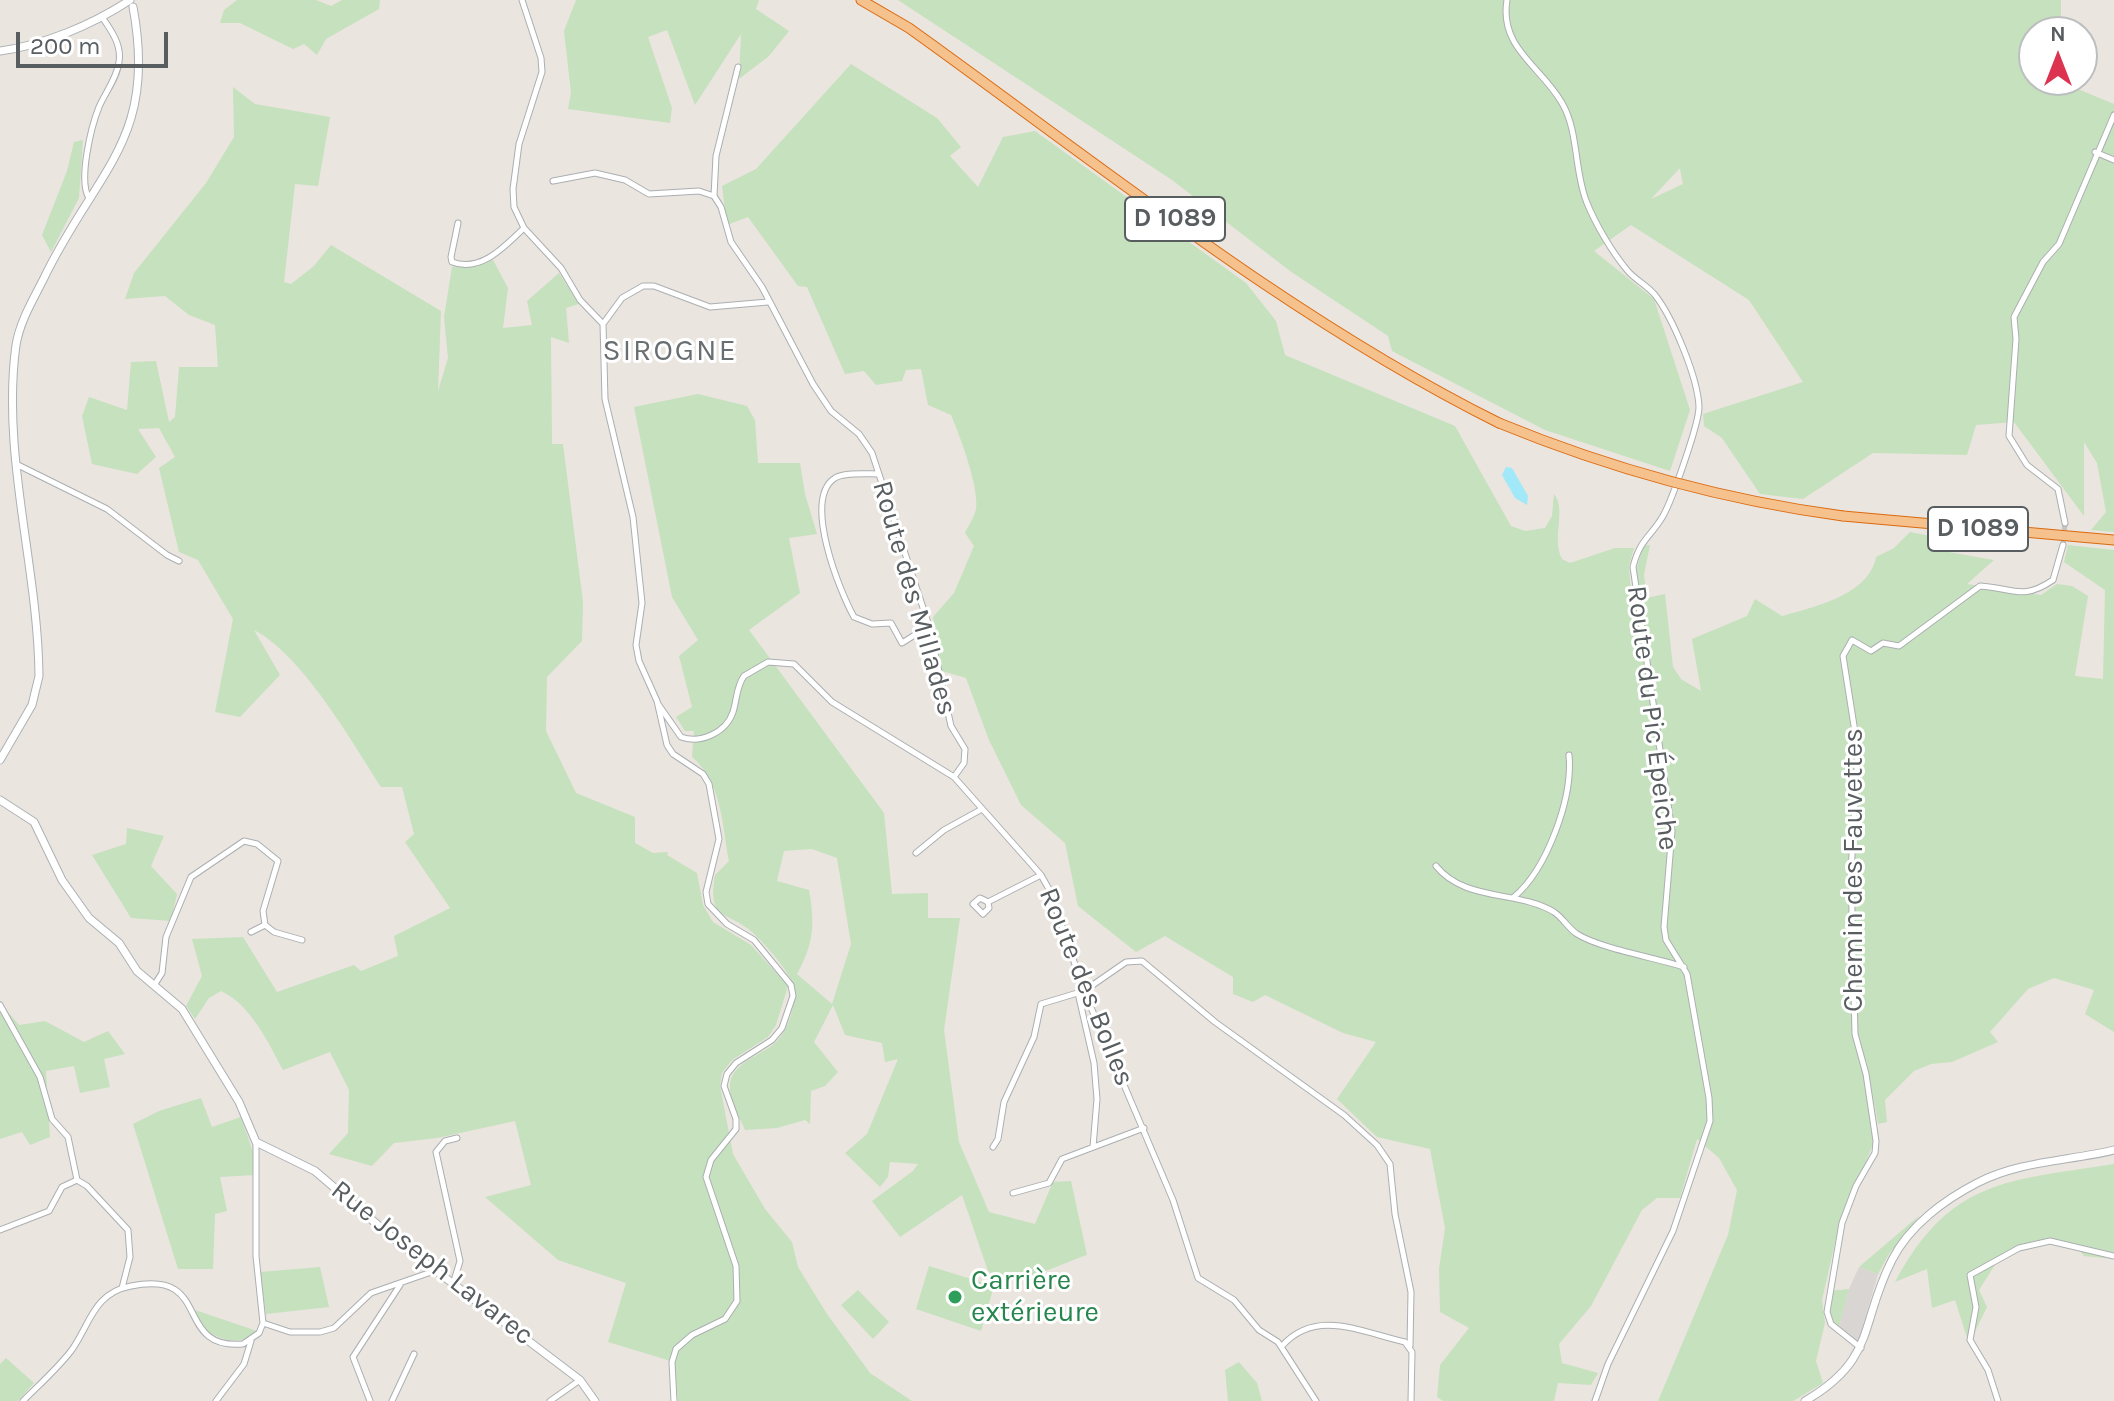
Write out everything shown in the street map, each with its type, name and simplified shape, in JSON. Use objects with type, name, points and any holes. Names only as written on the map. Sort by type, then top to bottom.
[{"type":"highway","name":"D 1089","points":[[861,0],[909,28],[1289,299],[1391,366],[1499,423],[1581,455],[1678,486],[1745,501],[1843,516],[2114,540]]},
{"type":"main road","points":[[0,51],[33,44],[131,4],[141,61],[137,102],[124,143],[55,255],[19,329],[13,411],[39,676],[32,705],[0,760]]},
{"type":"main road","points":[[0,800],[34,822],[73,897],[89,918],[119,943],[137,971],[175,1000],[239,1102],[256,1142]]},
{"type":"main road","name":"Rue Joseph Lavarec","points":[[256,1142],[315,1171],[393,1238],[454,1281],[590,1388],[595,1401]]},
{"type":"main road","points":[[1805,1401],[1837,1380],[1861,1348],[1892,1260],[1913,1232],[1944,1202],[1980,1181],[2005,1172],[2114,1150]]},
{"type":"street","points":[[522,0],[541,58],[542,72],[523,125],[513,189],[514,207],[524,228],[561,268],[580,300],[603,324],[607,355],[605,399],[633,517],[642,603],[636,645],[639,661],[657,703],[667,745],[673,754],[703,774],[715,807],[719,839],[706,892],[708,904],[727,924],[754,940],[791,985],[793,996],[782,1028],[772,1040],[736,1063],[727,1074],[724,1086],[736,1129],[711,1160],[706,1177],[736,1266],[737,1301],[725,1319],[692,1335],[676,1349],[672,1362],[674,1401]]},
{"type":"street","name":"Route du Pic Épeiche","points":[[1507,0],[1507,26],[1517,49],[1562,102],[1586,201],[1628,271],[1654,294],[1662,308],[1694,381],[1699,407],[1696,429],[1668,506],[1656,526],[1640,543],[1633,567],[1672,831],[1664,927],[1666,940],[1684,967],[1709,1098],[1710,1121],[1673,1231],[1608,1364],[1595,1401]]},
{"type":"street","points":[[89,198],[86,174],[91,133],[119,62],[116,39],[102,17]]},
{"type":"street","points":[[553,181],[595,173],[625,180],[649,194],[699,191],[714,196],[716,156],[738,67]]},
{"type":"street","points":[[2065,523],[2058,489],[2027,465],[2009,436],[2016,339],[2014,317],[2043,262],[2059,244],[2095,152],[2114,115]]},
{"type":"street","points":[[2095,152],[2114,160]]},
{"type":"street","name":"Route des Millades","points":[[714,196],[721,207],[731,242],[769,302],[813,384],[831,411],[865,441],[879,474],[929,626],[946,708],[965,749],[964,763],[954,777]]},
{"type":"street","points":[[458,223],[451,257],[452,262],[459,264],[490,258],[524,228]]},
{"type":"street","points":[[603,324],[622,298],[643,286],[654,286],[710,307],[769,302]]},
{"type":"street","points":[[18,465],[107,509],[179,561]]},
{"type":"street","points":[[879,474],[836,478],[826,491],[822,522],[854,617],[872,624],[891,623],[902,643],[929,626]]},
{"type":"street","name":"Chemin des Fauvettes","points":[[1861,1348],[1831,1324],[1826,1299],[1842,1223],[1856,1186],[1875,1153],[1876,1141],[1866,1074],[1855,1034],[1851,872],[1858,751],[1843,656],[1852,640],[1871,651],[1883,643],[1899,646],[1980,586],[2020,594],[2035,592],[2053,580],[2063,545]]},
{"type":"street","name":"Route des Bolles","points":[[657,703],[681,737],[696,741],[705,739],[724,726],[732,715],[744,676],[768,662],[782,660],[802,670],[832,702],[863,724],[954,777],[1041,875],[1050,891],[1081,992],[1144,1128],[1181,1221],[1198,1278],[1234,1300],[1259,1330],[1282,1346]]},
{"type":"street","points":[[1514,897],[1530,884],[1547,855],[1571,773],[1569,755]]},
{"type":"street","points":[[916,853],[944,830],[982,809]]},
{"type":"street","points":[[155,984],[162,973],[166,937],[191,877],[244,841],[257,844],[278,861],[263,911],[265,925],[274,932],[302,940]]},
{"type":"street","points":[[1436,866],[1456,884],[1493,896],[1514,897],[1554,912],[1577,934],[1684,967]]},
{"type":"street","points":[[988,902],[1041,875]]},
{"type":"street","points":[[251,932],[265,925]]},
{"type":"street","points":[[993,1147],[998,1139],[1004,1102],[1034,1037],[1041,1004],[1081,992],[1126,962],[1142,961],[1168,979],[1215,1022],[1344,1115],[1377,1145],[1390,1164],[1395,1214],[1411,1292],[1411,1401]]},
{"type":"street","points":[[1081,992],[1097,1099],[1093,1147]]},
{"type":"street","points":[[0,1005],[40,1077],[52,1119],[65,1130],[77,1180],[87,1186],[128,1230],[130,1257],[122,1288]]},
{"type":"street","points":[[1013,1193],[1049,1183],[1062,1159],[1144,1128]]},
{"type":"street","points":[[454,1281],[460,1261],[436,1152],[445,1141],[457,1138]]},
{"type":"street","points":[[216,1401],[244,1364],[251,1341],[263,1323],[256,1256],[256,1142]]},
{"type":"street","points":[[0,1230],[49,1211],[62,1187],[77,1180]]},
{"type":"street","points":[[1998,1401],[1988,1370],[1970,1340],[1976,1307],[1970,1275],[2019,1248],[2050,1241],[2114,1256]]},
{"type":"street","points":[[263,1323],[290,1332],[320,1332],[334,1328],[362,1300],[438,1269]]},
{"type":"street","points":[[23,1401],[70,1352],[96,1305],[122,1288],[147,1283],[172,1285],[183,1293],[199,1330],[233,1345],[251,1341]]},
{"type":"street","points":[[370,1401],[353,1357],[400,1285]]},
{"type":"street","points":[[378,1291],[390,1298]]},
{"type":"street","points":[[1316,1401],[1282,1346],[1300,1329],[1317,1324],[1410,1346]]},
{"type":"street","points":[[392,1401],[414,1354]]},
{"type":"street","points":[[550,1401],[580,1380]]},
{"type":"shaded area","points":[[1859,1267],[1878,1274],[1858,1342],[1839,1327],[1849,1289]]},
{"type":"green space","points":[[237,0],[316,0],[331,6],[342,0],[380,0],[379,9],[326,39],[317,55],[304,44],[293,49],[240,23],[220,23],[224,10]]},
{"type":"green space","points":[[576,0],[759,0],[756,9],[789,31],[769,56],[739,79],[741,34],[695,105],[667,30],[648,37],[672,108],[670,123],[568,109],[571,93],[564,31]]},
{"type":"green space","points":[[898,0],[2061,0],[2061,16],[2018,16],[2018,96],[2095,96],[2114,104],[2114,532],[2091,530],[2106,512],[2097,463],[2084,442],[2084,516],[2014,422],[1976,425],[1967,455],[1873,453],[1803,499],[1760,494],[1722,438],[1704,426],[1703,414],[1803,382],[1749,300],[1631,225],[1594,251],[1654,299],[1690,410],[1670,471],[1545,430],[1392,351],[1388,336],[1290,271],[1172,180]],"holes":[[[1679,169],[1680,169],[1683,184],[1651,199]]]},
{"type":"green space","points":[[851,64],[937,118],[961,147],[950,156],[978,187],[1003,137],[1035,131],[1246,283],[1276,321],[1285,355],[1455,426],[1511,526],[1525,531],[1545,528],[1552,516],[1554,494],[1559,508],[1558,542],[1562,559],[1570,563],[1615,548],[1634,548],[1629,566],[1630,582],[1657,712],[1637,584],[1637,567],[1643,546],[1650,545],[1644,575],[1647,598],[1665,594],[1673,667],[1681,679],[1701,691],[1692,639],[1747,616],[1755,599],[1782,616],[1838,597],[1863,581],[1876,557],[1894,548],[1910,532],[1935,537],[1937,550],[1994,560],[1967,584],[2041,595],[2057,584],[2072,586],[2088,596],[2075,676],[2103,679],[2105,590],[2064,562],[2068,545],[2114,550],[2114,1032],[2085,1014],[2094,990],[2054,978],[2028,989],[1990,1032],[1998,1042],[1952,1062],[1931,1064],[1914,1071],[1885,1100],[1887,1122],[1878,1124],[1866,1058],[1873,1144],[1837,1234],[1822,1300],[1825,1323],[1816,1361],[1823,1383],[1793,1401],[1658,1401],[1728,1235],[1737,1190],[1719,1158],[1697,1139],[1680,1198],[1657,1198],[1642,1210],[1591,1306],[1559,1344],[1562,1363],[1598,1373],[1591,1385],[1558,1383],[1554,1401],[1443,1401],[1437,1397],[1440,1365],[1469,1328],[1440,1312],[1439,1269],[1445,1228],[1430,1149],[1377,1137],[1337,1099],[1376,1042],[1343,1033],[1265,995],[1253,1002],[1233,994],[1233,977],[1165,936],[1136,952],[1078,906],[1065,843],[1021,805],[989,740],[966,678],[942,671],[933,617],[954,593],[974,546],[965,533],[976,509],[972,475],[951,415],[928,405],[921,369],[906,370],[902,381],[876,385],[864,371],[845,374],[807,287],[798,286],[748,217],[727,225],[722,186],[756,169]]},
{"type":"green space","points":[[233,87],[255,104],[330,117],[318,186],[295,184],[284,282],[291,284],[314,266],[331,245],[441,311],[438,391],[448,358],[444,317],[452,267],[493,260],[508,288],[503,328],[532,325],[527,301],[559,273],[579,304],[566,308],[569,343],[551,337],[552,444],[563,444],[583,602],[582,641],[547,677],[546,731],[576,793],[635,817],[635,843],[653,853],[668,852],[667,855],[697,873],[703,905],[713,922],[751,945],[788,986],[776,1025],[768,1037],[732,1060],[722,1073],[720,1086],[733,1154],[765,1209],[792,1242],[798,1267],[827,1314],[870,1373],[912,1401],[678,1401],[674,1362],[608,1342],[626,1283],[558,1260],[485,1197],[531,1185],[515,1121],[437,1138],[394,1143],[372,1166],[329,1154],[348,1133],[349,1090],[330,1052],[283,1070],[258,1025],[232,997],[221,991],[209,998],[195,1019],[186,1006],[202,976],[192,939],[243,937],[277,992],[354,965],[361,971],[398,956],[394,936],[450,908],[405,842],[414,834],[402,787],[381,787],[307,678],[290,658],[254,630],[280,675],[240,717],[215,712],[233,619],[198,560],[179,552],[159,468],[175,457],[159,428],[138,429],[156,457],[137,474],[92,464],[82,416],[89,397],[127,410],[131,362],[156,361],[169,422],[175,417],[179,367],[218,367],[215,325],[189,315],[165,296],[125,299],[134,273],[206,183],[234,137]]},
{"type":"green space","points":[[83,140],[79,198],[51,252],[42,235],[67,171],[74,142]]},
{"type":"green space","points":[[698,394],[747,406],[755,420],[758,463],[800,463],[817,534],[789,538],[800,593],[749,630],[884,813],[892,894],[928,893],[928,918],[960,918],[944,1030],[959,1142],[989,1212],[1035,1224],[1053,1182],[1071,1181],[1087,1255],[1036,1274],[1010,1278],[998,1276],[988,1271],[962,1195],[900,1237],[872,1201],[918,1164],[890,1162],[888,1177],[880,1187],[845,1153],[867,1134],[898,1059],[885,1062],[882,1043],[845,1035],[833,1005],[814,1042],[838,1072],[825,1086],[811,1091],[810,1124],[805,1120],[777,1128],[745,1130],[732,1099],[731,1080],[740,1066],[781,1036],[790,1016],[795,988],[764,944],[743,925],[721,913],[714,901],[715,875],[729,861],[722,819],[715,791],[702,767],[692,757],[694,731],[685,731],[676,717],[692,707],[679,656],[698,640],[672,597],[634,407]],"holes":[[[812,849],[837,858],[851,944],[832,1004],[797,974],[812,933],[809,890],[777,881],[784,851]]]},
{"type":"green space","points":[[127,828],[164,836],[151,866],[177,894],[171,921],[131,918],[92,855],[126,844]]},
{"type":"green space","points":[[0,1003],[19,1025],[45,1021],[84,1042],[108,1031],[125,1054],[104,1059],[110,1087],[80,1093],[74,1066],[46,1071],[50,1137],[30,1145],[22,1132],[0,1139]]},
{"type":"green space","points":[[201,1098],[212,1127],[241,1117],[254,1155],[254,1175],[220,1177],[227,1211],[215,1214],[213,1269],[178,1269],[133,1124],[159,1111]]},
{"type":"green space","points":[[2114,1164],[2114,1259],[2084,1256],[2076,1246],[2046,1242],[2000,1257],[1979,1290],[1987,1307],[1969,1344],[1955,1300],[1932,1308],[1927,1269],[1895,1282],[1916,1248],[1938,1222],[1961,1203],[2013,1181]]},
{"type":"green space","points":[[1920,1215],[1889,1254],[1878,1274],[1859,1267]]},
{"type":"green space","name":"Carrière extérieure","points":[[929,1266],[994,1286],[981,1331],[916,1309]]},
{"type":"green space","points":[[320,1267],[329,1307],[266,1314],[260,1272]]},
{"type":"green space","points":[[1849,1289],[1839,1327],[1831,1318],[1829,1291]]},
{"type":"green space","name":"Carrière extérieure","points":[[858,1290],[889,1322],[873,1339],[841,1305]]},
{"type":"green space","points":[[195,1310],[257,1331],[237,1340],[215,1336],[201,1328]]},
{"type":"green space","points":[[6,1358],[34,1383],[18,1401],[0,1401],[0,1364]]},
{"type":"green space","points":[[1239,1362],[1257,1383],[1262,1401],[1228,1401],[1225,1370]]},
{"type":"water","points":[[1506,467],[1512,468],[1528,496],[1527,505],[1515,498],[1502,475]]},
{"type":"tunnel","points":[[2063,545],[2065,523]]},
{"type":"place","name":"Carrière extérieure","points":[[955,1297]]},
{"type":"district","name":"SIROGNE","points":[[670,351]]}]
